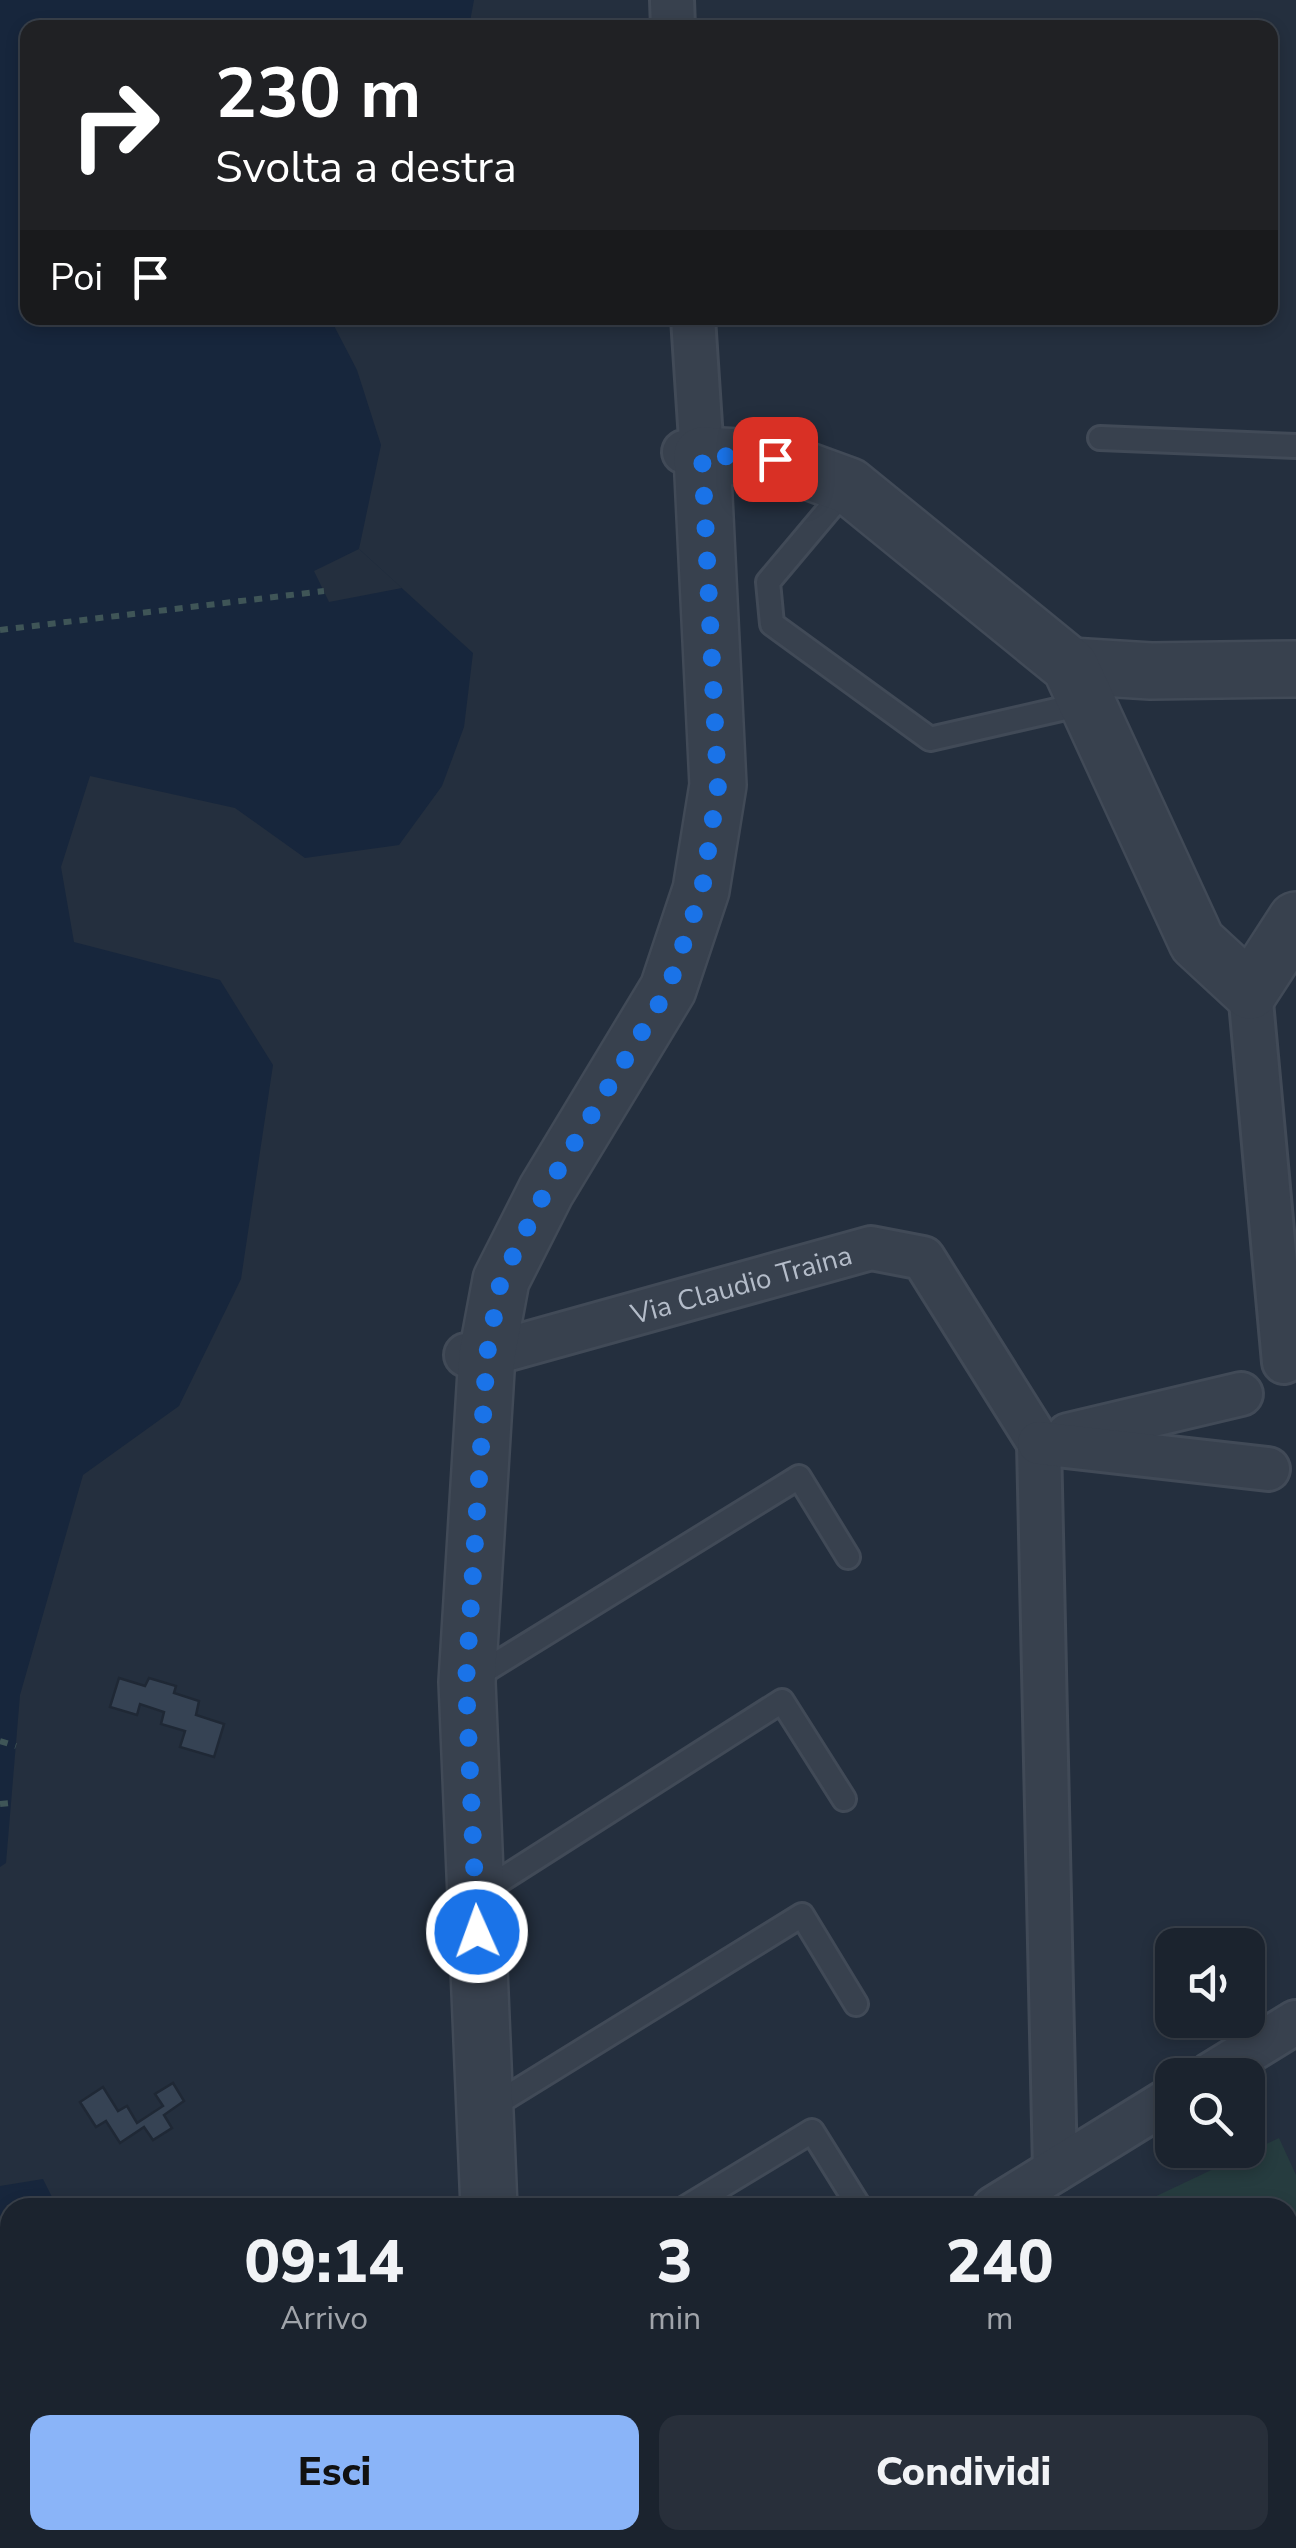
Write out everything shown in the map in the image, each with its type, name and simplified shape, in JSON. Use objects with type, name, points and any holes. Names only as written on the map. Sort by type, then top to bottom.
[{"type":"street","points":[[488,2198],[466,1682],[477,1355],[501,1280],[546,1190],[668,989],[702,890],[718,786],[693,454],[692,325]]},
{"type":"street","points":[[693,454],[775,459],[849,486],[1078,684],[1196,942],[1250,991]]},
{"type":"street","points":[[1078,684],[1152,671],[1296,669]]},
{"type":"street","points":[[1282,1471],[1245,1449],[1236,1421],[1249,1382],[1259,1372],[1290,1362],[1250,991],[1296,920]]},
{"type":"street","name":"Via Claudio Traina","points":[[477,1355],[872,1248],[923,1258],[1039,1442]]},
{"type":"street","points":[[1039,1442],[1242,1394]]},
{"type":"street","points":[[1039,1442],[1282,1471]]},
{"type":"street","points":[[1039,1442],[1055,2170]]},
{"type":"street","points":[[1238,2058],[1296,2022]]},
{"type":"street","points":[[1010,2198],[1155,2108]]},
{"type":"lane","points":[[1100,438],[1296,446]]},
{"type":"lane","points":[[849,486],[768,582],[772,624],[930,739],[1078,684]]},
{"type":"lane","points":[[466,1682],[798,1476],[848,1557]]},
{"type":"lane","points":[[476,1896],[782,1701],[844,1800]]},
{"type":"lane","points":[[486,2111],[802,1915],[856,2004]]},
{"type":"lane","points":[[701,2198],[812,2131],[854,2198]]},
{"type":"path","points":[[0,630],[324,590]]},
{"type":"path","points":[[0,1741],[16,1746]]},
{"type":"path","points":[[0,1804],[10,1804]]},
{"type":"green space","points":[[1279,2138],[1296,2175],[1296,2198],[1152,2198],[1216,2168],[1265,2168],[1265,2145]]},
{"type":"water","points":[[0,0],[474,0],[470,20],[20,20],[20,325],[334,325],[357,370],[381,445],[359,549],[473,653],[464,727],[442,786],[399,845],[305,858],[235,808],[90,776],[61,867],[74,942],[220,980],[273,1065],[241,1279],[179,1406],[83,1475],[20,1695],[6,1863],[0,1867]]},
{"type":"water","points":[[43,2179],[52,2198],[0,2198],[0,2186]]},
{"type":"pier","points":[[359,549],[402,588],[329,602],[314,571]]},
{"type":"building","points":[[119,1678],[145,1686],[149,1678],[176,1686],[174,1693],[199,1701],[196,1715],[224,1724],[214,1757],[180,1747],[185,1731],[161,1724],[164,1712],[140,1704],[137,1715],[110,1707]]},
{"type":"building","points":[[173,2083],[184,2101],[164,2115],[172,2128],[153,2140],[144,2127],[120,2143],[106,2121],[96,2127],[80,2102],[103,2087],[118,2111],[127,2106],[137,2123],[163,2106],[155,2094]]},
{"type":"route","points":[[477,1932],[466,1682],[487,1354],[501,1280],[546,1190],[668,989],[702,890],[718,786],[702,455],[775,459]]}]
